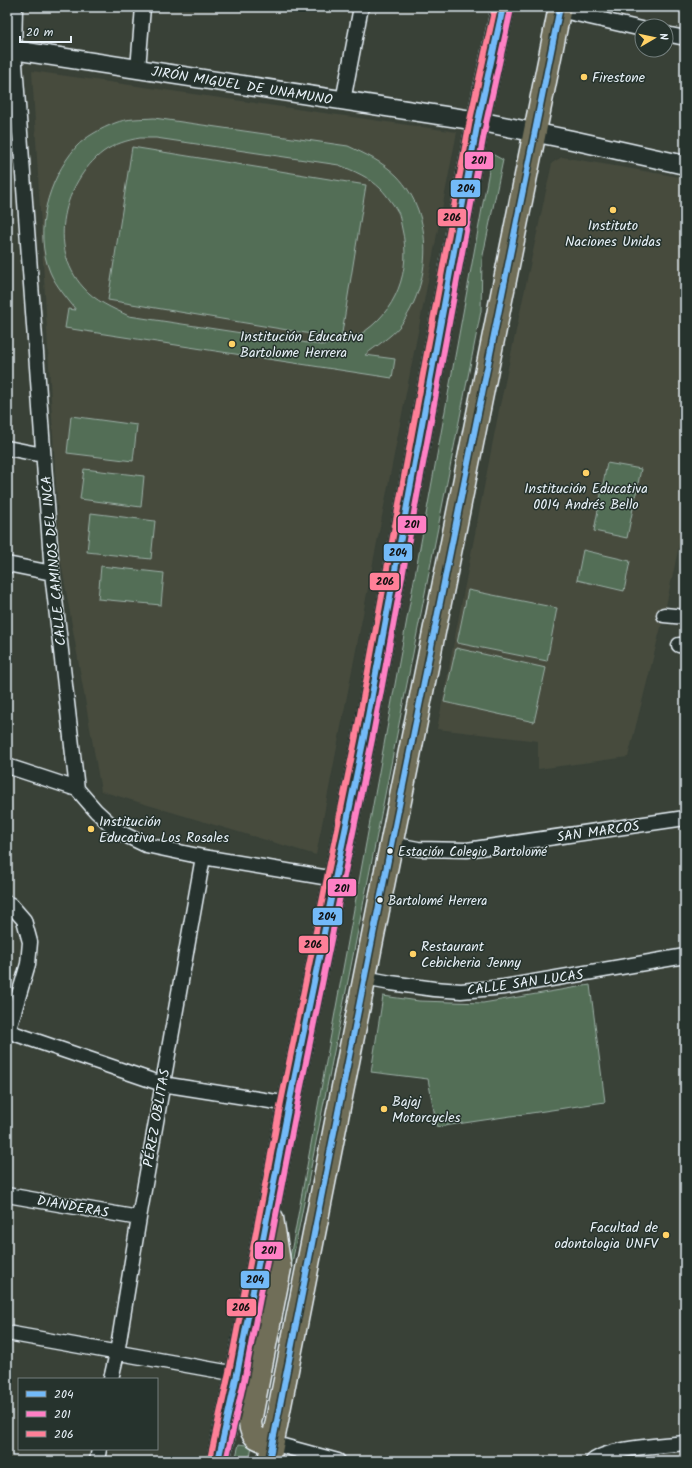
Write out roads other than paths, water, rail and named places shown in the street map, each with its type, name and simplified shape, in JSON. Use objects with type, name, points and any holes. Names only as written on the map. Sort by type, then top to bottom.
[{"type":"main road","points":[[218,1461],[231,1393],[237,1374],[289,1104],[364,738],[478,121],[503,7]]},
{"type":"main road","points":[[271,1452],[364,978],[559,8]]},
{"type":"main road","points":[[270,1201],[280,1268],[250,1422],[251,1431],[271,1452]]},
{"type":"street","name":"CALLE CAMINOS DEL INCA","points":[[15,7],[11,50],[52,573],[77,789]]},
{"type":"street","points":[[138,69],[143,7]]},
{"type":"street","points":[[343,101],[361,7]]},
{"type":"street","points":[[559,8],[634,27]]},
{"type":"street","points":[[674,36],[685,38]]},
{"type":"street","name":"JIRÓN MIGUEL DE UNAMUNO","points":[[11,50],[478,121],[685,165]]},
{"type":"street","points":[[7,448],[43,455]]},
{"type":"street","points":[[7,564],[52,573]]},
{"type":"street","points":[[664,615],[685,617]]},
{"type":"street","points":[[7,766],[77,789],[96,811],[119,832],[146,845],[203,857],[335,879]]},
{"type":"street","name":"SAN MARCOS","points":[[391,844],[418,848],[467,850],[685,818]]},
{"type":"street","name":"PÉREZ OBLITAS","points":[[111,1378],[117,1353],[162,1084],[203,857]]},
{"type":"street","points":[[7,903],[11,905],[24,920],[30,942],[28,964],[7,1032],[162,1084],[289,1104]]},
{"type":"street","name":"CALLE SAN LUCAS","points":[[364,978],[434,989],[462,991],[504,987],[685,956]]},
{"type":"street","name":"DIANDERAS","points":[[7,1195],[139,1218]]},
{"type":"street","points":[[7,1333],[237,1374]]},
{"type":"street","points":[[593,1461],[599,1456],[617,1451],[685,1443]]},
{"type":"street","points":[[96,1461],[99,1450]]},
{"type":"street","points":[[271,1452],[338,1461]]},
{"type":"place","name":"Firestone","points":[[584,77]]},
{"type":"place","name":"Instituto Naciones Unidas","points":[[613,210]]},
{"type":"place","name":"Institución Educativa Bartolome Herrera","points":[[232,344]]},
{"type":"place","name":"Institución Educativa 0014 Andrés Bello","points":[[586,473]]},
{"type":"place","name":"Institución Educativa Los Rosales","points":[[91,829]]},
{"type":"place","name":"Estación Colegio Bartolomé","points":[[390,851]]},
{"type":"place","name":"Bartolomé Herrera","points":[[380,900]]},
{"type":"place","name":"Restaurant Cebicheria Jenny","points":[[413,954]]},
{"type":"place","name":"Bajaj Motorcycles","points":[[384,1109]]},
{"type":"place","name":"Facultad de odontologia UNFV","points":[[666,1235]]}]
